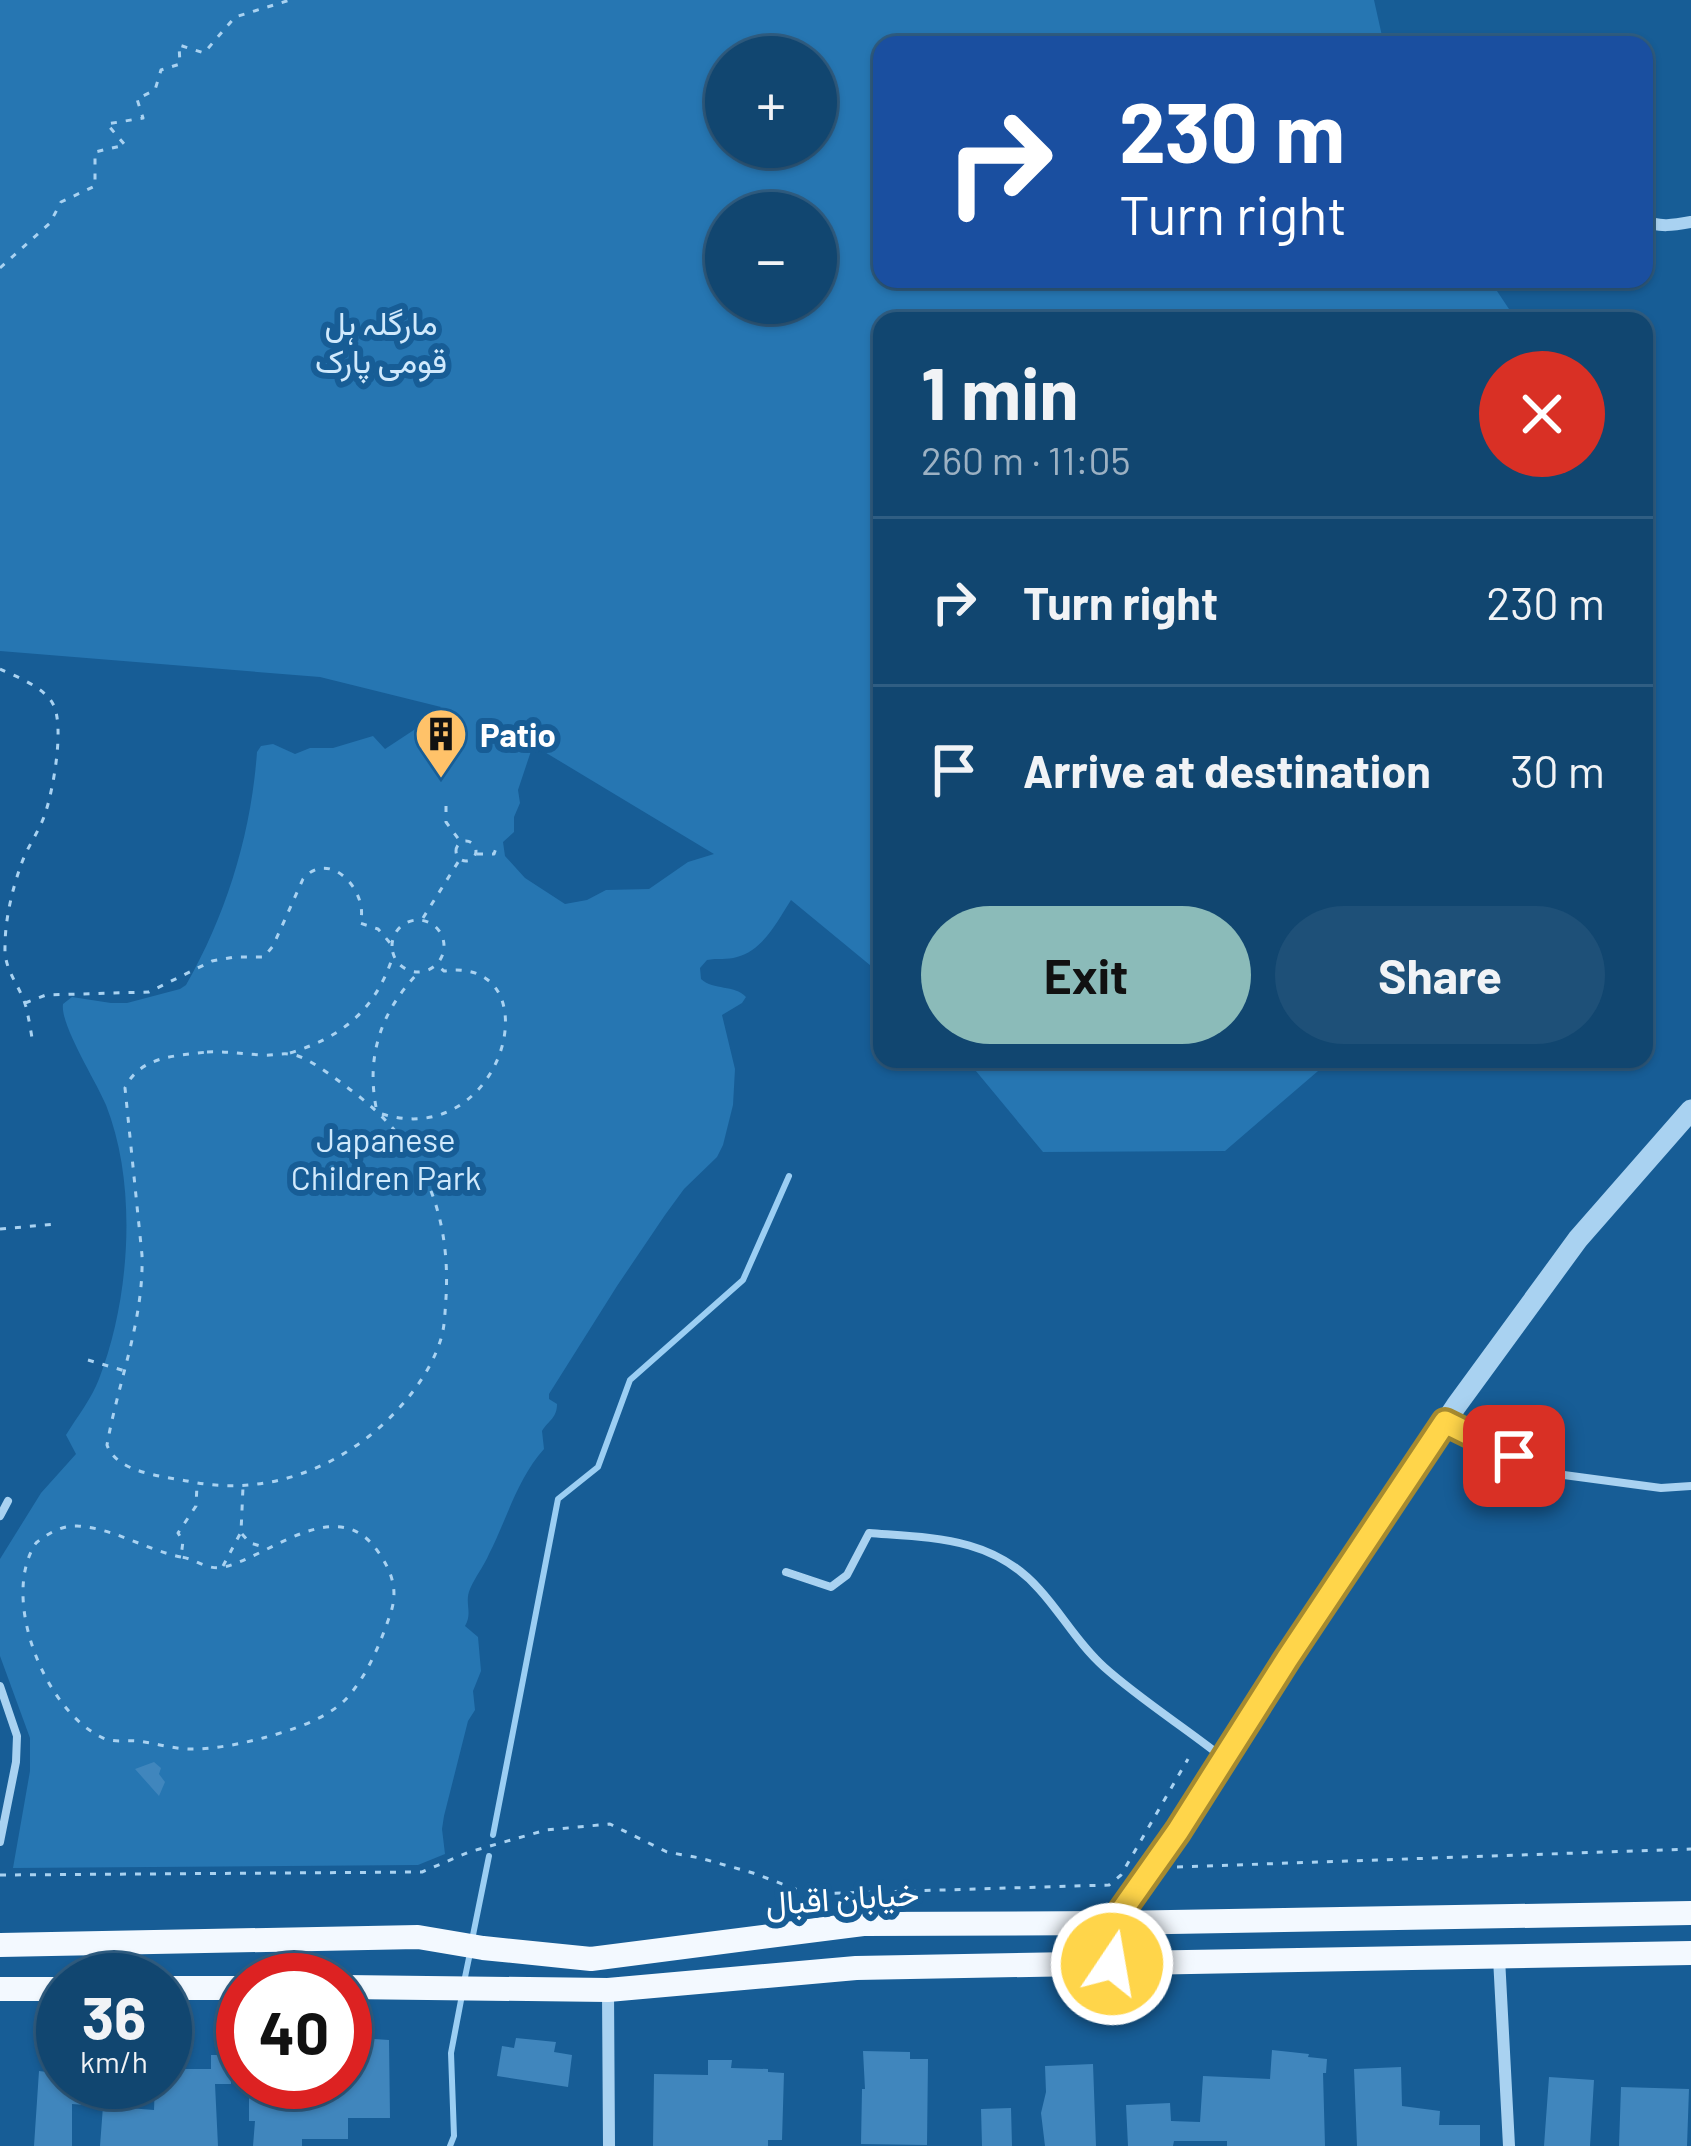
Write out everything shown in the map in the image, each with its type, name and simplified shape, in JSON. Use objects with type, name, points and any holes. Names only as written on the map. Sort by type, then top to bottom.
[{"type":"main road","name":"خیابان اقبال","points":[[0,1945],[418,1937],[591,1959],[863,1924],[1691,1913]]},
{"type":"main road","points":[[372,1987],[608,1990],[856,1967],[1691,1953]]},
{"type":"main road","points":[[0,1989],[36,1989]]},
{"type":"street","points":[[1653,224],[1691,223]]},
{"type":"street","points":[[1112,1964],[1113,1923],[1445,1422],[1578,1239],[1691,1110]]},
{"type":"street","points":[[1499,1958],[1509,2146]]},
{"type":"street","points":[[608,1990],[609,2146]]},
{"type":"lane","points":[[1445,1422],[1549,1473],[1661,1488],[1691,1486]]},
{"type":"lane","points":[[0,1516],[8,1501]]},
{"type":"lane","points":[[786,1572],[831,1587],[847,1575],[869,1532],[965,1543],[1007,1559],[1040,1589],[1102,1666],[1224,1759]]},
{"type":"lane","points":[[0,1686],[17,1736],[0,1842]]},
{"type":"path","points":[[0,268],[50,223],[61,202],[95,186],[95,152],[125,145],[107,124],[143,118],[137,99],[155,91],[161,70],[180,64],[179,45],[205,52],[235,17],[290,0]]},
{"type":"path","points":[[0,669],[43,692],[56,710],[49,801],[22,860],[5,942],[9,973],[25,1004],[33,1044]]},
{"type":"path","points":[[446,806],[446,822],[461,843]]},
{"type":"path","points":[[461,843],[472,843],[475,853]]},
{"type":"path","points":[[460,859],[456,851],[461,843]]},
{"type":"path","points":[[475,853],[491,855],[497,845]]},
{"type":"path","points":[[460,859],[470,860],[475,853]]},
{"type":"path","points":[[422,920],[460,859]]},
{"type":"path","points":[[25,1004],[46,994],[148,992],[212,961],[264,957],[300,884],[319,867],[345,877],[363,913],[360,923],[378,928],[391,944]]},
{"type":"path","points":[[288,1054],[317,1043],[360,1015],[379,992],[393,936],[404,923],[422,920],[436,927],[444,942],[437,965],[419,972],[383,1022],[374,1072],[378,1112]]},
{"type":"path","points":[[392,954],[403,968],[419,972]]},
{"type":"path","points":[[378,1112],[407,1120],[443,1114],[476,1092],[497,1063],[505,1019],[499,991],[478,973],[437,965]]},
{"type":"path","points":[[288,1054],[323,1071],[378,1112],[425,1177],[444,1231],[448,1272],[443,1333],[414,1391],[358,1447],[320,1467],[280,1480],[243,1486],[196,1483],[142,1471],[111,1455],[108,1440],[136,1320],[142,1271],[124,1096],[127,1081],[146,1064],[182,1055],[288,1054]]},
{"type":"path","points":[[0,1229],[56,1224]]},
{"type":"path","points":[[88,1360],[124,1371]]},
{"type":"path","points":[[181,1557],[184,1541],[178,1533],[196,1506],[196,1483]]},
{"type":"path","points":[[222,1568],[241,1532],[243,1486]]},
{"type":"path","points":[[19,1565],[43,1538],[75,1526],[222,1568],[304,1531],[350,1529],[373,1544],[392,1579],[395,1597],[380,1643],[347,1698],[325,1713],[270,1736],[192,1749],[105,1739],[62,1710],[41,1684]]},
{"type":"path","points":[[241,1532],[250,1543],[267,1547]]},
{"type":"path","points":[[0,1875],[422,1872],[469,1852],[546,1830],[610,1824],[667,1852],[718,1863],[809,1894],[1108,1885],[1121,1875],[1188,1759]]},
{"type":"path","points":[[1152,1868],[1691,1849]]},
{"type":"green space","points":[[0,0],[1374,0],[1382,36],[873,36],[873,288],[1495,288],[1511,312],[873,312],[873,968],[791,900],[754,948],[737,957],[707,960],[700,968],[706,983],[746,997],[722,1015],[735,1069],[733,1105],[723,1145],[665,1215],[549,1394],[557,1409],[542,1431],[544,1449],[519,1486],[468,1594],[465,1626],[478,1637],[481,1671],[473,1691],[475,1710],[468,1721],[444,1816],[445,1854],[418,1865],[13,1868],[30,1771],[30,1738],[0,1656],[0,1559],[41,1493],[76,1454],[66,1435],[99,1379],[110,1348],[126,1242],[123,1171],[116,1137],[106,1105],[67,1025],[63,1004],[72,997],[127,1003],[186,985],[214,930],[235,872],[261,746],[273,744],[295,754],[373,736],[385,749],[441,707],[320,677],[0,651]],"holes":[[[533,745],[714,854],[688,862],[649,889],[606,890],[565,904],[525,878],[505,856],[503,842],[514,832],[518,790]]]},
{"type":"green space","points":[[973,1068],[1322,1068],[1225,1151],[1043,1152]]},
{"type":"building","points":[[154,1762],[165,1782],[159,1796],[135,1769]]},
{"type":"building","points":[[516,2038],[556,2042],[554,2052],[572,2055],[568,2087],[497,2076],[502,2046],[514,2048]]},
{"type":"building","points":[[372,2039],[389,2040],[390,2118],[348,2118],[348,2139],[302,2139],[302,2146],[253,2146],[255,2121],[249,2121],[249,2109],[372,2109]]},
{"type":"building","points":[[1272,2050],[1327,2059],[1323,2073],[1325,2146],[1174,2141],[1173,2146],[1128,2146],[1126,2105],[1170,2103],[1171,2121],[1200,2122],[1203,2076],[1270,2079]]},
{"type":"building","points":[[863,2051],[910,2052],[910,2059],[928,2059],[927,2145],[861,2144]]},
{"type":"building","points":[[211,2055],[216,2055],[218,2146],[100,2146],[103,2109],[192,2109],[192,2069],[211,2069]]},
{"type":"building","points":[[708,2060],[732,2060],[731,2068],[784,2073],[782,2140],[768,2140],[768,2146],[653,2146],[654,2074],[708,2075]]},
{"type":"building","points":[[1093,2064],[1096,2146],[1045,2146],[1041,2113],[1045,2066]]},
{"type":"building","points":[[1401,2067],[1402,2106],[1440,2111],[1439,2125],[1480,2125],[1480,2146],[1357,2146],[1354,2069]]},
{"type":"building","points":[[1549,2077],[1594,2080],[1590,2146],[1544,2146]]},
{"type":"building","points":[[1621,2087],[1689,2089],[1687,2146],[1619,2146]]},
{"type":"building","points":[[1011,2108],[1012,2146],[982,2146],[981,2109]]},
{"type":"building","points":[[36,2109],[72,2109],[72,2146],[34,2146]]},
{"type":"waterway","points":[[493,1835],[558,1499],[598,1467],[630,1380],[743,1280],[789,1176]]},
{"type":"waterway","points":[[472,1940],[489,1856]]},
{"type":"waterway","points":[[464,1982],[470,1953]]},
{"type":"waterway","points":[[450,2146],[454,2136],[451,2053],[462,1995]]},
{"type":"place","name":"Patio","points":[[441,780]]},
{"type":"route","points":[[1112,1964],[1113,1923],[1445,1422],[1514,1456]]},
{"type":"park label","name":"مارگلہ ہل قومی پارک","points":[[381,341]]},
{"type":"park label","name":"Japanese Children Park","points":[[386,1158]]}]
